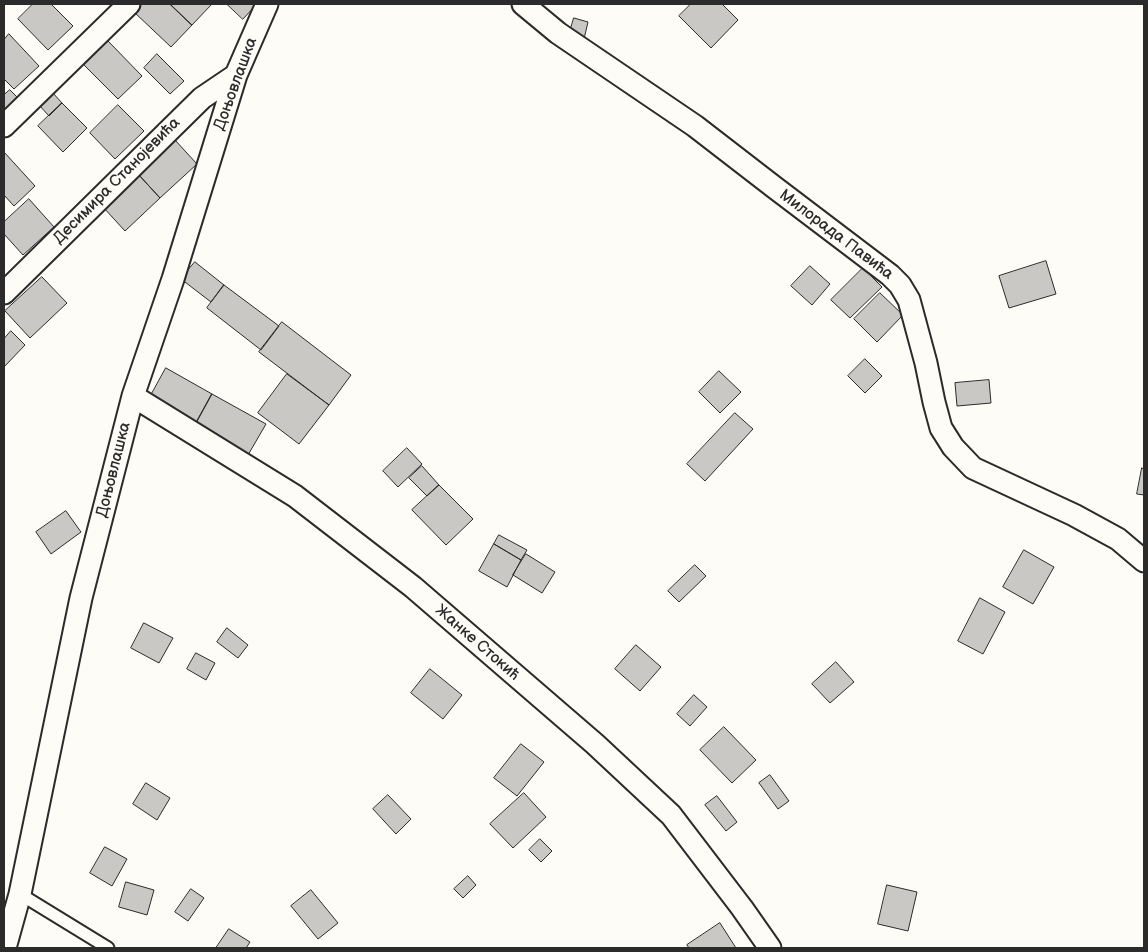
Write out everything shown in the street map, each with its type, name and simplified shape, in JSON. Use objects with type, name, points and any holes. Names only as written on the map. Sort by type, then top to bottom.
[{"type":"street","points":[[4,126],[129,4]]},
{"type":"street","name":"Доњовлашка","points":[[5,948],[20,894],[81,598],[133,396],[173,279],[236,75],[267,4]]},
{"type":"street","name":"Милорада Павића","points":[[523,4],[558,33],[695,126],[890,275],[900,285],[909,300],[941,428],[953,447],[973,468],[1074,515],[1118,539],[1144,560]]},
{"type":"street","name":"Десимира Станојевића","points":[[4,293],[202,98],[236,75]]},
{"type":"street","name":"Жанке Стокић","points":[[133,396],[295,496],[413,587],[595,744],[671,815],[770,948]]},
{"type":"lane","points":[[20,894],[108,948]]},
{"type":"building","points":[[33,4],[51,4],[73,26],[48,50],[18,19]]},
{"type":"building","points":[[142,4],[170,4],[192,25],[171,47],[134,12]]},
{"type":"building","points":[[170,4],[212,4],[192,25]]},
{"type":"building","points":[[227,4],[257,4],[243,19]]},
{"type":"building","points":[[691,4],[722,4],[738,20],[711,48],[679,16]]},
{"type":"building","points":[[574,18],[588,22],[584,39],[569,35]]},
{"type":"building","points":[[9,34],[39,66],[14,89],[4,79],[4,40]]},
{"type":"building","points":[[108,41],[142,76],[118,99],[84,65]]},
{"type":"building","points":[[157,54],[184,81],[170,94],[144,68]]},
{"type":"building","points":[[10,90],[21,101],[4,117],[4,95]]},
{"type":"building","points":[[52,92],[62,103],[49,116],[39,105]]},
{"type":"building","points":[[62,103],[87,128],[63,152],[38,126]]},
{"type":"building","points":[[118,105],[144,131],[115,159],[90,133]]},
{"type":"building","points":[[175,140],[197,164],[160,198],[138,174]]},
{"type":"building","points":[[4,152],[35,186],[14,206],[4,195]]},
{"type":"building","points":[[138,174],[160,198],[125,231],[103,207]]},
{"type":"building","points":[[29,199],[54,227],[23,255],[4,234],[4,222]]},
{"type":"building","points":[[1046,261],[1056,294],[1009,308],[999,276]]},
{"type":"building","points":[[195,262],[224,285],[211,302],[181,279]]},
{"type":"building","points":[[810,266],[830,284],[812,305],[791,286]]},
{"type":"building","points":[[863,268],[882,287],[850,318],[831,300]]},
{"type":"building","points":[[42,277],[67,303],[30,338],[5,311]]},
{"type":"building","points":[[224,285],[279,326],[261,350],[207,308]]},
{"type":"building","points":[[880,293],[903,315],[877,342],[854,319]]},
{"type":"building","points":[[282,322],[351,375],[329,405],[259,352]]},
{"type":"building","points":[[11,331],[25,345],[4,367],[4,339]]},
{"type":"building","points":[[865,359],[882,376],[865,393],[848,376]]},
{"type":"building","points":[[166,368],[212,394],[195,425],[149,399]]},
{"type":"building","points":[[719,371],[741,392],[720,413],[699,392]]},
{"type":"building","points":[[287,374],[329,405],[299,444],[258,413]]},
{"type":"building","points":[[989,380],[991,403],[957,406],[955,383]]},
{"type":"building","points":[[212,394],[266,424],[248,455],[195,425]]},
{"type":"building","points":[[735,413],[753,429],[705,481],[687,464]]},
{"type":"building","points":[[407,448],[422,464],[398,487],[383,471]]},
{"type":"building","points":[[422,466],[439,485],[427,496],[409,478]]},
{"type":"building","points":[[1142,468],[1144,469],[1144,495],[1137,494]]},
{"type":"building","points":[[439,485],[473,519],[446,545],[412,510]]},
{"type":"building","points":[[66,511],[81,532],[51,554],[36,532]]},
{"type":"building","points":[[499,535],[527,550],[521,560],[494,544]]},
{"type":"building","points":[[494,544],[521,560],[507,587],[479,571]]},
{"type":"building","points":[[1024,550],[1054,567],[1033,604],[1003,587]]},
{"type":"building","points":[[526,554],[555,572],[542,593],[513,575]]},
{"type":"building","points":[[695,565],[706,576],[679,602],[668,591]]},
{"type":"building","points":[[980,598],[1005,612],[983,654],[958,641]]},
{"type":"building","points":[[144,623],[173,638],[159,663],[131,648]]},
{"type":"building","points":[[227,628],[248,645],[238,658],[217,642]]},
{"type":"building","points":[[636,645],[661,667],[640,691],[615,669]]},
{"type":"building","points":[[196,653],[215,663],[206,680],[187,669]]},
{"type":"building","points":[[836,662],[854,682],[830,703],[812,684]]},
{"type":"building","points":[[430,669],[462,695],[443,719],[411,693]]},
{"type":"building","points":[[694,695],[707,707],[690,726],[677,714]]},
{"type":"building","points":[[724,727],[756,760],[732,783],[700,750]]},
{"type":"building","points":[[521,744],[544,762],[517,796],[494,778]]},
{"type":"building","points":[[770,775],[789,801],[778,809],[759,783]]},
{"type":"building","points":[[146,783],[170,798],[157,820],[133,804]]},
{"type":"building","points":[[524,793],[546,817],[513,848],[490,824]]},
{"type":"building","points":[[388,795],[411,819],[396,834],[373,809]]},
{"type":"building","points":[[717,796],[737,822],[726,831],[705,805]]},
{"type":"building","points":[[540,839],[552,851],[541,862],[529,850]]},
{"type":"building","points":[[105,847],[127,859],[112,886],[90,873]]},
{"type":"building","points":[[468,876],[476,885],[463,898],[454,889]]},
{"type":"building","points":[[126,882],[154,890],[147,915],[119,907]]},
{"type":"building","points":[[887,885],[917,892],[908,931],[878,924]]},
{"type":"building","points":[[191,889],[204,898],[188,921],[175,912]]},
{"type":"building","points":[[311,890],[338,923],[318,939],[291,906]]},
{"type":"building","points":[[720,923],[736,948],[689,948],[687,945]]},
{"type":"building","points":[[229,929],[250,942],[246,948],[216,948]]}]
